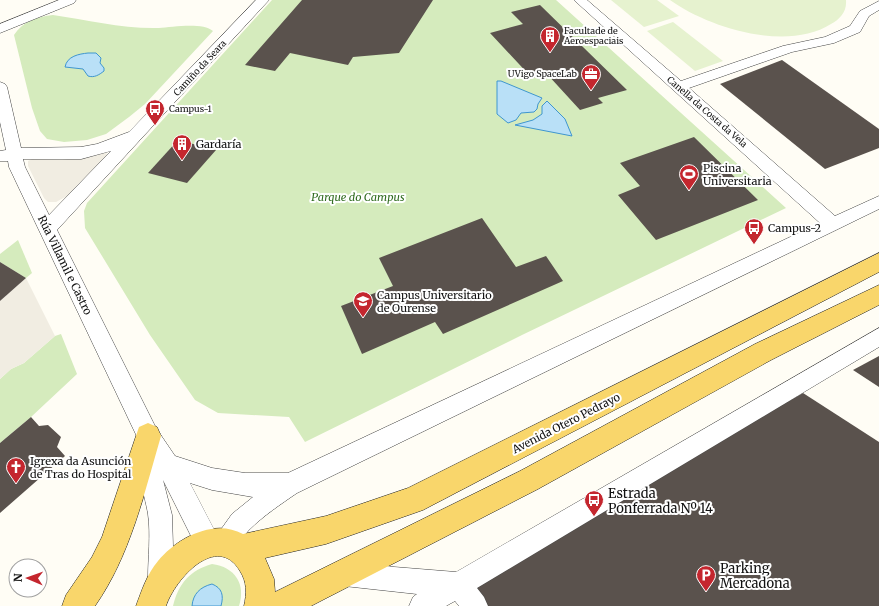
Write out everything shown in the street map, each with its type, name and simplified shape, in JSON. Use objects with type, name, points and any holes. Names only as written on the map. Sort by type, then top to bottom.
[{"type":"main road","name":"Avenida Otero Pedrayo","points":[[152,598],[174,562],[191,550],[326,530],[413,500],[879,262]]},
{"type":"main road","points":[[280,606],[529,480],[763,352],[879,294]]},
{"type":"main road","points":[[78,606],[88,593],[108,557],[124,514],[148,436]]},
{"type":"main road","points":[[225,545],[252,560],[259,577],[261,597],[259,606]]},
{"type":"street","points":[[0,29],[70,0]]},
{"type":"street","name":"Camiño da Seara","points":[[47,229],[263,0]]},
{"type":"street","name":"Canella da Costa da Vela","points":[[580,0],[833,224]]},
{"type":"street","points":[[679,87],[788,49],[829,40],[855,29],[864,14],[878,7]]},
{"type":"street","name":"Rúa Villamil e Castro","points":[[0,87],[6,155],[17,167],[148,436]]},
{"type":"street","name":"Camiño da Seara","points":[[6,155],[83,153],[99,149],[136,135]]},
{"type":"street","points":[[148,436],[225,545],[240,522],[273,495],[289,485],[879,202]]},
{"type":"street","points":[[422,606],[879,337]]},
{"type":"street","points":[[148,436],[151,476],[160,515],[152,598]]},
{"type":"street","points":[[168,465],[212,479],[245,485],[289,485]]},
{"type":"street","points":[[344,573],[394,580],[459,585],[475,606]]},
{"type":"green space","name":"Parque do Campus","points":[[272,0],[556,0],[786,208],[522,335],[305,442],[289,417],[218,413],[195,400],[150,335],[85,228],[84,211],[87,203]]},
{"type":"green space","points":[[611,0],[657,0],[679,16],[644,27]]},
{"type":"green space","points":[[670,0],[846,0],[846,4],[844,12],[837,20],[813,32],[793,36],[771,36],[749,33],[705,20]]},
{"type":"green space","points":[[53,15],[132,27],[159,28],[195,26],[208,28],[213,31],[145,104],[129,117],[106,134],[87,140],[64,142],[47,139],[40,131],[32,108],[14,35],[22,26],[31,20]]},
{"type":"green space","points":[[673,22],[723,61],[695,71],[647,31]]},
{"type":"green space","points":[[18,240],[32,273],[26,278],[0,262],[0,254]]},
{"type":"green space","points":[[61,334],[77,374],[31,417],[0,443],[0,379],[11,369],[24,363],[55,336]]},
{"type":"green space","points":[[212,564],[227,569],[237,578],[241,591],[239,606],[173,606],[178,591],[186,579],[197,570]]},
{"type":"shaded area","points":[[106,152],[107,155],[103,160],[69,195],[56,202],[48,202],[44,198],[28,166],[28,161],[32,159],[62,160]]},
{"type":"shaded area","points":[[26,278],[55,336],[24,363],[11,369],[0,379],[0,301]]},
{"type":"water","points":[[88,53],[96,53],[101,58],[100,63],[104,68],[104,71],[100,74],[90,77],[83,69],[65,67],[68,60],[71,58]]},
{"type":"water","points":[[497,81],[501,81],[542,98],[537,109],[534,112],[521,113],[516,120],[508,123],[497,114]]},
{"type":"water","points":[[547,101],[565,119],[572,136],[515,125],[533,120],[542,114],[542,106]]},
{"type":"water","points":[[212,584],[221,592],[221,606],[192,606],[194,598],[198,592],[204,587]]},
{"type":"building","points":[[302,0],[433,0],[399,53],[353,57],[348,65],[290,53],[275,71],[245,65]]},
{"type":"building","name":"Facultade de Aeroespaciais","points":[[540,5],[627,90],[598,98],[603,103],[580,110],[547,74],[532,78],[490,33],[523,24],[511,12]]},
{"type":"building","points":[[782,60],[879,129],[879,148],[825,169],[720,84]]},
{"type":"building","name":"Piscina Universitaria","points":[[694,137],[758,200],[656,240],[618,195],[640,186],[620,163]]},
{"type":"building","name":"Gardaría","points":[[178,140],[216,150],[187,183],[148,173]]},
{"type":"building","points":[[482,218],[516,267],[546,256],[563,281],[443,334],[435,322],[362,354],[341,306],[393,286],[379,258]]},
{"type":"building","points":[[0,262],[26,278],[0,301]]},
{"type":"building","points":[[879,356],[879,387],[853,370]]},
{"type":"building","points":[[803,393],[879,442],[879,606],[475,606],[479,576]]},
{"type":"building","name":"Igrexa da Asunción de Tras do Hospital","points":[[31,417],[39,426],[48,425],[61,437],[57,447],[65,456],[0,513],[0,443]]},
{"type":"place","name":"Facultade de Aeroespaciais","points":[[550,53]]},
{"type":"place","name":"UVigo SpaceLab","points":[[591,91]]},
{"type":"place","name":"Campus-1","points":[[155,126]]},
{"type":"place","name":"Gardaría","points":[[182,161]]},
{"type":"place","name":"Piscina Universitaria","points":[[689,191]]},
{"type":"place","name":"Campus-2","points":[[754,245]]},
{"type":"place","name":"Campus Universitario de Ourense","points":[[363,318]]},
{"type":"place","name":"Igrexa da Asunción de Tras do Hospital","points":[[16,484]]},
{"type":"place","name":"Estrada Ponferrada Nº 14","points":[[594,517]]},
{"type":"place","name":"Parking Mercadona","points":[[706,592]]}]
